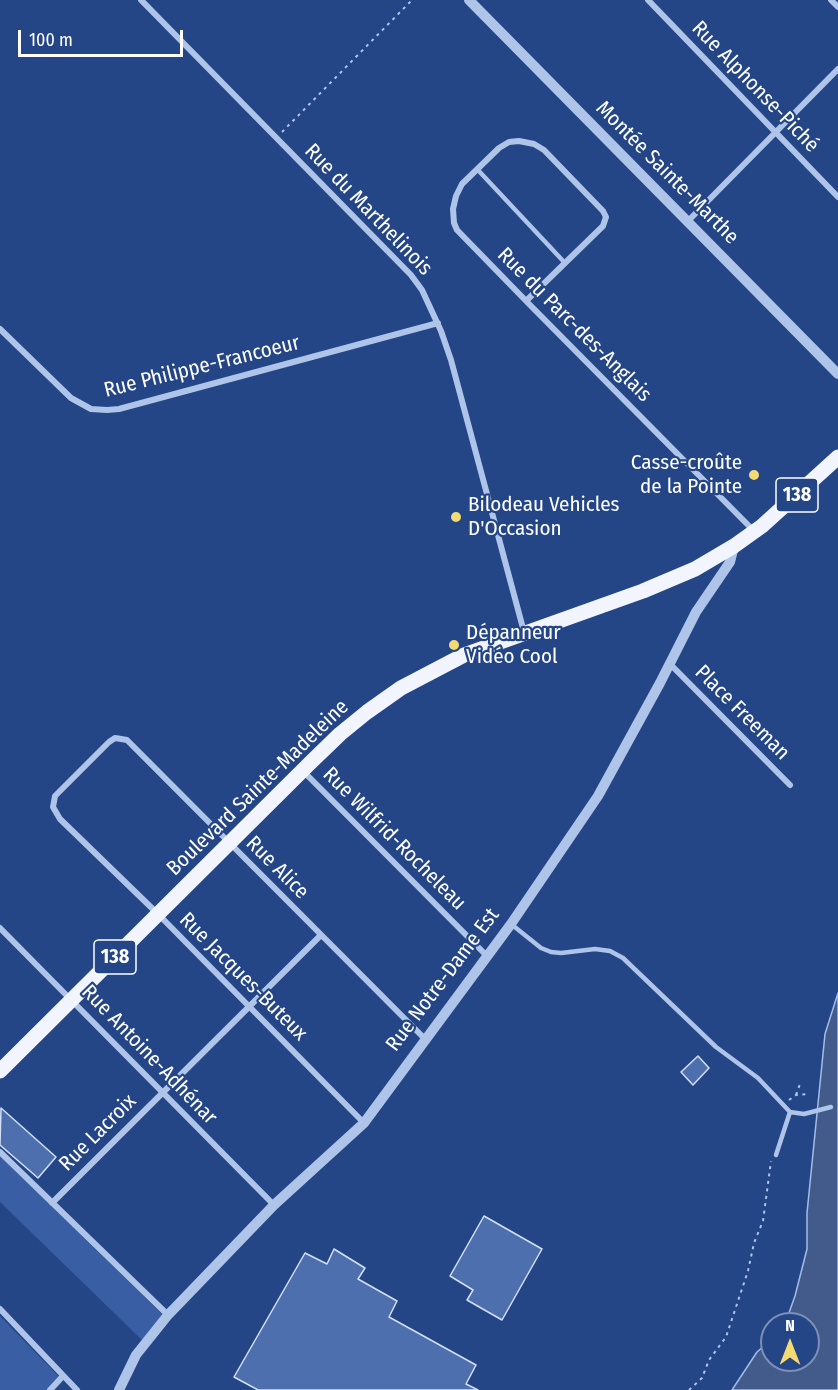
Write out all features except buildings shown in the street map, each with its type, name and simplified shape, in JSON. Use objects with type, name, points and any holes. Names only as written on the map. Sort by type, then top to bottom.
[{"type":"main road","name":"138","points":[[755,531],[838,457]]},
{"type":"main road","name":"Boulevard Sainte-Madeleine","points":[[0,1071],[302,771],[351,725],[401,688],[453,660],[672,579],[707,562],[755,531]]},
{"type":"street","name":"Rue du Marthelinois","points":[[141,0],[415,279],[428,300],[454,371],[524,632]]},
{"type":"street","name":"Montée Sainte-Marthe","points":[[469,0],[838,374]]},
{"type":"street","name":"Rue Alphonse-Piché","points":[[648,0],[838,197]]},
{"type":"street","points":[[831,0],[838,7]]},
{"type":"street","points":[[688,221],[838,70]]},
{"type":"street","name":"Rue du Parc-des-Anglais","points":[[566,263],[603,226],[606,220],[605,213],[544,150],[522,141],[504,145],[462,184],[453,209],[454,223],[465,239],[755,531]]},
{"type":"street","points":[[526,301],[566,263]]},
{"type":"street","name":"Rue Philippe-Francoeur","points":[[0,329],[71,398],[91,409],[107,410],[119,409],[438,323]]},
{"type":"street","name":"Rue Notre-Dame Est","points":[[119,1390],[136,1354],[168,1315],[274,1205],[364,1124],[512,924],[598,796],[705,597],[730,562],[734,546]]},
{"type":"street","name":"Place Freeman","points":[[670,664],[790,785]]},
{"type":"street","name":"Rue Alice","points":[[53,801],[61,789],[109,742],[115,738],[123,738],[130,742],[425,1039]]},
{"type":"street","name":"Rue Wilfrid-Rocheleau","points":[[302,771],[488,956]]},
{"type":"street","name":"Rue Jacques-Buteux","points":[[53,801],[53,807],[60,819],[158,914],[364,1124]]},
{"type":"street","name":"Rue Antoine-Adhénar","points":[[0,928],[274,1205]]},
{"type":"street","name":"Rue Lacroix","points":[[52,1203],[321,935]]},
{"type":"street","points":[[0,1152],[168,1315]]},
{"type":"street","points":[[0,1309],[77,1390]]},
{"type":"street","points":[[50,1390],[63,1376]]},
{"type":"lane","points":[[477,169],[566,263]]},
{"type":"lane","points":[[512,924],[541,948],[551,952],[610,951],[627,960],[722,1052],[758,1078],[790,1112],[804,1114],[831,1107]]},
{"type":"lane","points":[[777,1153],[790,1112]]},
{"type":"path","points":[[276,138],[412,0]]},
{"type":"path","points":[[800,1084],[796,1095],[808,1094]]},
{"type":"path","points":[[690,1390],[702,1378],[709,1360],[726,1337],[748,1271],[754,1243],[763,1221],[771,1154],[774,1150],[777,1153]]},
{"type":"shaded area","points":[[838,993],[838,1390],[732,1390],[760,1349],[760,1372],[820,1372],[820,1312],[789,1312],[807,1249],[807,1213],[825,1034]]},
{"type":"shaded area","points":[[0,1156],[168,1320],[146,1344],[0,1202]]},
{"type":"shaded area","points":[[0,1316],[63,1381],[55,1390],[0,1390]]},
{"type":"place","name":"Casse-croûte de la Pointe","points":[[754,475]]},
{"type":"place","name":"Bilodeau Vehicles D'Occasion","points":[[456,517]]},
{"type":"place","name":"Dépanneur Vidéo Cool","points":[[454,645]]}]
